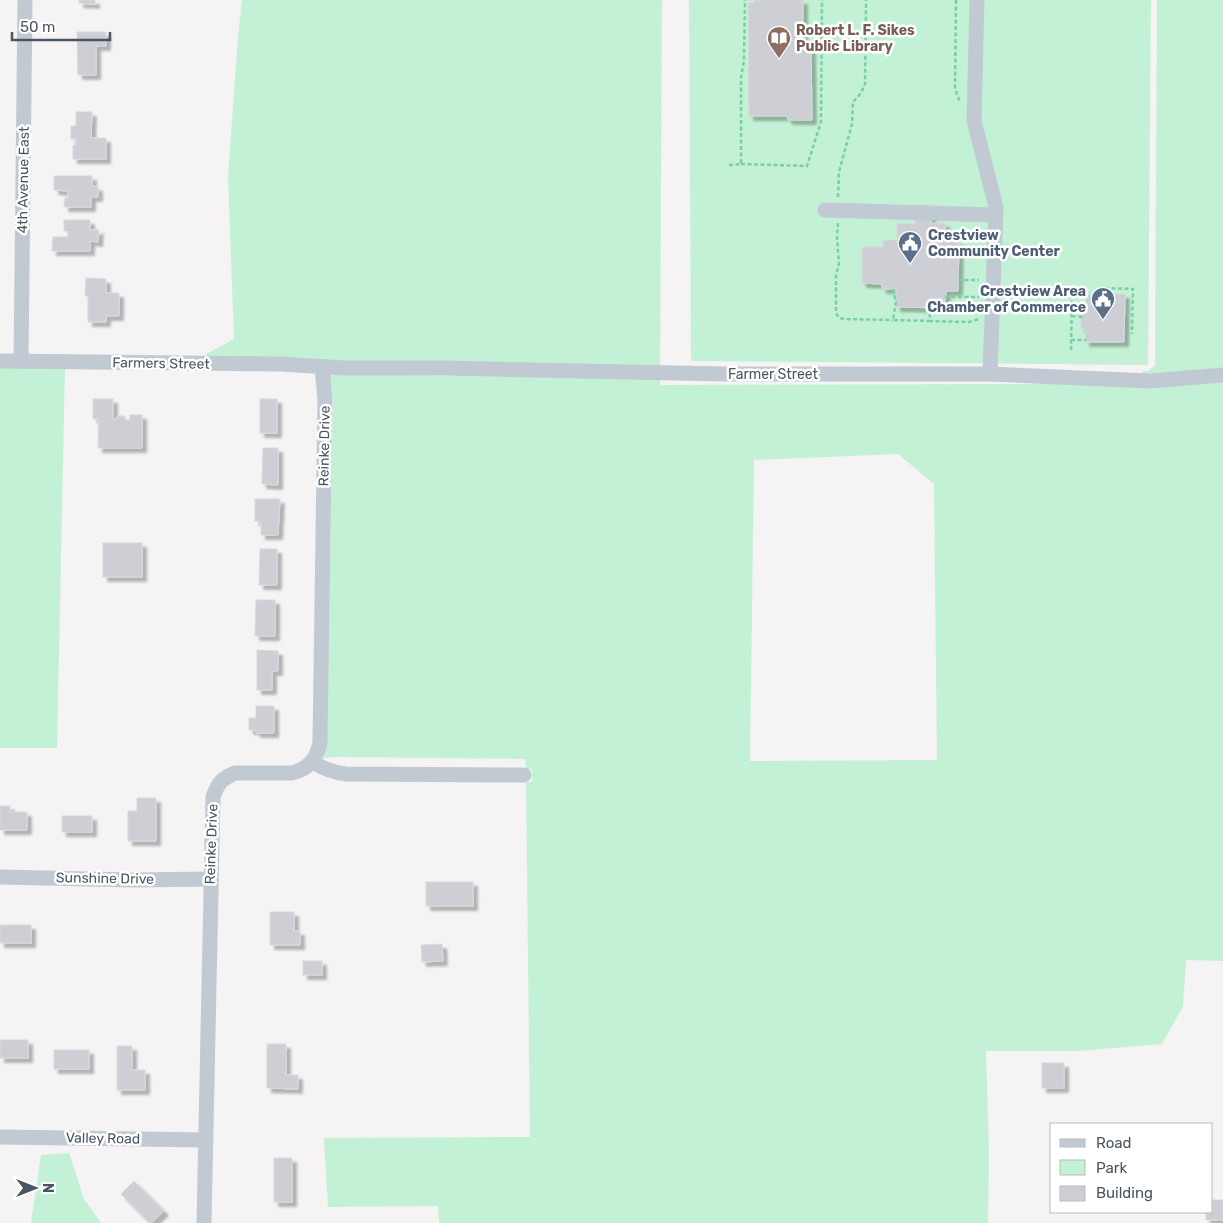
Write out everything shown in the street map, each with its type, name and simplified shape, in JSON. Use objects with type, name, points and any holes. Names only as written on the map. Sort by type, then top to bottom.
[{"type":"street","name":"4th Avenue East","points":[[21,361],[26,0]]},
{"type":"street","points":[[977,0],[974,121],[996,207],[990,374]]},
{"type":"street","points":[[825,210],[995,215]]},
{"type":"street","name":"Farmers Street","points":[[0,360],[281,364],[322,367]]},
{"type":"street","name":"Farmer Street","points":[[322,367],[724,374],[990,374],[1150,381],[1223,375]]},
{"type":"street","name":"Reinke Drive","points":[[204,1223],[213,797],[217,785],[226,777],[235,773],[292,773],[301,771],[313,762],[317,755],[320,733],[325,399],[322,367]]},
{"type":"street","points":[[313,762],[323,769],[346,774],[524,776]]},
{"type":"street","name":"Sunshine Drive","points":[[0,876],[132,880],[210,878]]},
{"type":"street","name":"Valley Road","points":[[0,1137],[206,1140]]},
{"type":"path","points":[[741,164],[741,78],[744,60],[745,0]]},
{"type":"path","points":[[729,165],[807,166],[820,122],[822,0]]},
{"type":"path","points":[[866,0],[865,84],[861,93],[853,102],[852,124],[839,172],[837,196],[843,203],[844,217],[838,221],[837,228],[839,264],[836,275],[836,313],[839,318],[844,319],[969,322],[984,318]]},
{"type":"path","points":[[1106,288],[1133,289],[1132,334]]},
{"type":"path","points":[[893,289],[896,302],[893,320]]},
{"type":"path","points":[[1071,350],[1072,289]]},
{"type":"path","points":[[945,297],[984,297]]},
{"type":"path","points":[[929,308],[930,320]]},
{"type":"path","points":[[1072,316],[1084,317]]},
{"type":"path","points":[[1071,340],[1086,340]]},
{"type":"green space","points":[[242,0],[662,0],[660,366],[344,362],[207,357],[206,354],[234,339],[228,176]]},
{"type":"green space","points":[[689,0],[1151,0],[1148,365],[691,361]]},
{"type":"green space","points":[[1157,0],[1223,0],[1223,368],[1142,374],[1143,371],[1148,371],[1155,365]]},
{"type":"green space","points":[[0,367],[65,368],[57,748],[0,748]]},
{"type":"green space","points":[[330,374],[660,379],[660,385],[1061,384],[1223,381],[1223,961],[1186,960],[1183,1006],[1162,1044],[1078,1051],[986,1051],[989,1152],[988,1223],[439,1223],[438,1206],[328,1207],[324,1138],[530,1137],[526,782],[532,782],[532,769],[526,769],[525,759],[323,758],[327,743],[333,399]],"holes":[[[898,454],[934,484],[937,760],[750,761],[754,460]]]},
{"type":"green space","points":[[69,1153],[84,1199],[101,1223],[31,1223],[41,1155]]},
{"type":"building","points":[[79,0],[95,0],[95,4],[79,3]]},
{"type":"building","points":[[754,0],[803,0],[803,48],[811,48],[812,120],[788,120],[787,116],[749,116],[748,3],[754,3]]},
{"type":"building","points":[[77,32],[106,32],[106,46],[96,46],[96,75],[78,75]]},
{"type":"building","points":[[76,112],[92,112],[91,138],[106,138],[106,159],[73,159],[73,145],[76,145],[76,139],[71,139],[71,126],[76,126]]},
{"type":"building","points":[[54,176],[92,176],[92,186],[98,187],[98,197],[91,197],[91,207],[64,207],[65,198],[68,198],[68,191],[54,190]]},
{"type":"building","name":"Crestview Community Center","points":[[915,205],[931,205],[931,223],[945,223],[945,241],[959,241],[958,291],[946,291],[945,308],[896,307],[896,289],[882,289],[882,284],[862,283],[862,247],[883,247],[883,240],[897,240],[897,223],[915,224]]},
{"type":"building","points":[[64,220],[90,220],[90,230],[99,230],[98,242],[90,241],[90,251],[52,251],[53,237],[68,237],[68,231],[64,231]]},
{"type":"building","points":[[86,278],[106,279],[106,293],[119,293],[119,316],[106,316],[106,322],[88,322],[88,296],[85,296]]},
{"type":"building","name":"Crestview Area Chamber of Commerce","points":[[1125,294],[1124,342],[1085,342],[1086,329],[1081,329],[1081,311],[1086,311],[1086,295]]},
{"type":"building","points":[[93,399],[113,399],[113,419],[117,419],[117,416],[125,416],[125,420],[130,420],[130,415],[142,415],[142,448],[98,448],[99,419],[93,419]]},
{"type":"building","points":[[260,399],[277,399],[277,433],[260,433]]},
{"type":"building","points":[[263,448],[278,448],[278,485],[262,484]]},
{"type":"building","points":[[255,499],[280,499],[278,535],[261,535],[261,521],[255,521]]},
{"type":"building","points":[[103,543],[142,543],[142,577],[103,577]]},
{"type":"building","points":[[260,549],[277,549],[277,585],[259,585]]},
{"type":"building","points":[[256,600],[275,600],[275,636],[255,636]]},
{"type":"building","points":[[257,650],[278,651],[278,671],[272,671],[272,690],[257,690]]},
{"type":"building","points":[[256,706],[274,706],[274,733],[256,733],[256,730],[249,730],[249,718],[256,718]]},
{"type":"building","points":[[137,798],[156,798],[156,841],[128,841],[128,811],[137,811]]},
{"type":"building","points":[[0,806],[10,806],[10,812],[27,812],[27,830],[0,830]]},
{"type":"building","points":[[62,816],[92,816],[92,832],[62,832]]},
{"type":"building","points":[[426,882],[473,882],[473,906],[426,906]]},
{"type":"building","points":[[270,912],[294,912],[294,931],[300,931],[300,945],[270,945]]},
{"type":"building","points":[[0,925],[31,925],[31,943],[0,943]]},
{"type":"building","points":[[442,944],[443,961],[422,962],[421,945]]},
{"type":"building","points":[[303,961],[322,961],[322,975],[303,975]]},
{"type":"building","points":[[0,1040],[28,1040],[28,1058],[0,1058]]},
{"type":"building","points":[[267,1044],[286,1044],[286,1075],[298,1075],[298,1089],[267,1088]]},
{"type":"building","points":[[117,1046],[132,1046],[132,1070],[145,1070],[145,1090],[117,1090]]},
{"type":"building","points":[[54,1050],[89,1050],[89,1069],[54,1069]]},
{"type":"building","points":[[1042,1063],[1064,1063],[1064,1088],[1042,1088]]},
{"type":"building","points":[[274,1158],[292,1158],[292,1202],[274,1202]]},
{"type":"building","points":[[134,1181],[164,1211],[152,1223],[121,1194]]},
{"type":"building","points":[[1213,1200],[1223,1200],[1223,1220],[1206,1220],[1206,1213],[1213,1213]]},
{"type":"place","name":"Robert L. F. Sikes Public Library","points":[[779,59]]},
{"type":"place","name":"Crestview Community Center","points":[[910,264]]},
{"type":"place","name":"Crestview Area Chamber of Commerce","points":[[1103,320]]}]
